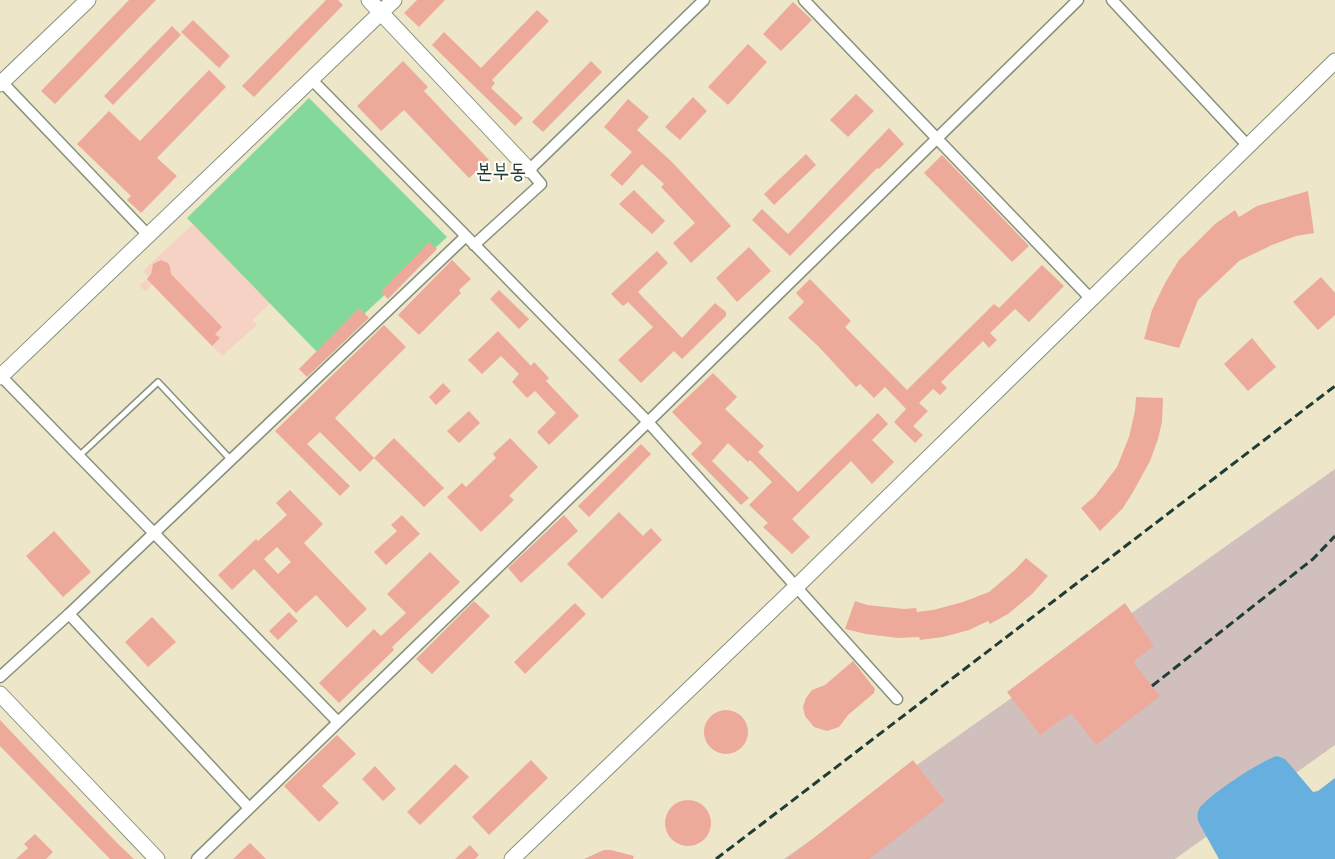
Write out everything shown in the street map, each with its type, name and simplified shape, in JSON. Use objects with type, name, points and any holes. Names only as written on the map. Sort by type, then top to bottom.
[{"type":"street","points":[[87,0],[1,82],[147,234]]},
{"type":"street","points":[[369,0],[541,184],[474,245]]},
{"type":"street","points":[[338,722],[1,377],[147,234],[394,0]]},
{"type":"street","points":[[529,170],[704,0]]},
{"type":"street","points":[[804,0],[1091,299]]},
{"type":"street","points":[[197,859],[648,422],[1078,0]]},
{"type":"street","points":[[1112,0],[1248,146]]},
{"type":"street","points":[[512,859],[796,587],[1335,61]]},
{"type":"street","points":[[311,79],[648,422],[897,699]]},
{"type":"street","points":[[0,677],[466,236]]},
{"type":"street","points":[[69,614],[249,808]]},
{"type":"street","points":[[0,694],[157,859]]},
{"type":"lane","points":[[79,456],[158,382],[231,460]]},
{"type":"shaded area","points":[[193,224],[270,303],[253,320],[257,325],[222,356],[152,285],[145,291],[139,286],[149,277],[143,271]]},
{"type":"shaded area","points":[[1335,469],[1335,745],[1175,859],[784,859]]},
{"type":"green space","points":[[309,98],[447,237],[320,355],[187,218]]},
{"type":"water","points":[[1277,756],[1285,759],[1313,792],[1318,791],[1335,778],[1335,859],[1219,859],[1199,823],[1199,809],[1235,779]]},
{"type":"building","points":[[129,0],[156,0],[55,104],[41,91]]},
{"type":"building","points":[[326,0],[338,0],[343,5],[254,97],[242,86]]},
{"type":"building","points":[[417,0],[445,0],[419,27],[404,13]]},
{"type":"building","points":[[793,2],[812,20],[781,51],[763,34]]},
{"type":"building","points":[[537,10],[549,21],[492,80],[495,83],[491,88],[523,118],[515,126],[432,45],[444,32],[481,68]]},
{"type":"building","points":[[193,20],[230,56],[219,68],[181,32]]},
{"type":"building","points":[[172,26],[181,35],[113,105],[104,96]]},
{"type":"building","points":[[748,44],[767,62],[728,105],[708,87]]},
{"type":"building","points":[[403,61],[428,87],[424,91],[489,160],[469,178],[404,110],[381,131],[357,106]]},
{"type":"building","points":[[591,61],[602,72],[543,132],[532,122]]},
{"type":"building","points":[[209,70],[226,87],[157,158],[177,176],[141,213],[127,200],[131,196],[77,144],[109,111],[140,141]]},
{"type":"building","points":[[856,94],[874,111],[848,137],[830,120]]},
{"type":"building","points":[[693,97],[707,111],[680,140],[665,127]]},
{"type":"building","points":[[628,99],[649,117],[637,130],[672,162],[731,226],[691,263],[673,243],[695,223],[661,187],[664,184],[642,164],[622,186],[610,175],[632,152],[604,127]]},
{"type":"building","points":[[889,128],[904,144],[879,169],[877,168],[790,256],[752,220],[762,209],[788,234]]},
{"type":"building","points":[[806,154],[816,165],[774,205],[764,194]]},
{"type":"building","points":[[942,155],[1029,246],[1012,262],[924,173]]},
{"type":"building","points":[[634,190],[665,221],[652,234],[619,204]]},
{"type":"building","points":[[1308,191],[1314,233],[1296,236],[1239,261],[1198,300],[1179,348],[1144,339],[1152,310],[1179,260],[1215,224],[1235,210],[1239,217],[1257,206]]},
{"type":"building","points":[[429,242],[437,249],[388,299],[381,292]]},
{"type":"building","points":[[749,247],[771,271],[737,302],[716,278]]},
{"type":"building","points":[[657,251],[668,263],[638,292],[682,338],[715,303],[726,312],[726,316],[682,359],[674,351],[641,383],[618,360],[653,327],[628,302],[623,306],[611,294]]},
{"type":"building","points":[[161,260],[168,263],[171,274],[222,327],[215,334],[220,338],[212,346],[147,279],[151,274],[153,264]]},
{"type":"building","points":[[452,260],[471,279],[459,290],[461,293],[419,335],[398,315]]},
{"type":"building","points":[[1042,265],[1064,286],[1029,322],[1015,309],[990,333],[997,340],[989,348],[983,341],[941,382],[947,388],[940,395],[933,389],[919,403],[928,411],[913,426],[923,435],[915,443],[894,422],[906,409],[885,387],[874,398],[860,384],[856,387],[788,318],[804,302],[796,293],[810,279],[851,321],[845,327],[907,390],[994,304],[999,308]]},
{"type":"building","points":[[1321,277],[1335,293],[1335,315],[1318,330],[1293,302]]},
{"type":"building","points":[[499,290],[529,319],[519,329],[490,299]]},
{"type":"building","points":[[359,308],[369,318],[307,377],[299,369]]},
{"type":"building","points":[[384,325],[406,347],[335,418],[374,458],[360,472],[320,432],[307,444],[350,486],[340,496],[275,431]]},
{"type":"building","points":[[498,331],[531,366],[534,362],[549,378],[546,381],[579,416],[549,445],[537,432],[556,413],[535,391],[527,398],[512,382],[519,374],[501,356],[482,374],[468,360]]},
{"type":"building","points":[[1252,338],[1276,367],[1248,391],[1224,364]]},
{"type":"building","points":[[713,373],[737,397],[725,409],[764,446],[758,452],[798,492],[878,413],[888,424],[872,440],[894,462],[872,484],[851,461],[792,519],[810,537],[792,554],[763,527],[768,523],[749,505],[772,482],[750,460],[748,462],[728,443],[712,461],[749,498],[741,505],[691,454],[702,443],[672,412]]},
{"type":"building","points":[[443,383],[451,391],[436,405],[429,397]]},
{"type":"building","points":[[1136,397],[1163,398],[1162,422],[1158,439],[1150,461],[1123,508],[1100,531],[1081,508],[1095,496],[1117,467],[1129,437]]},
{"type":"building","points":[[469,411],[480,423],[459,443],[447,431]]},
{"type":"building","points":[[394,438],[444,488],[424,507],[374,458]]},
{"type":"building","points":[[510,438],[538,467],[509,496],[514,500],[481,532],[447,497],[462,483],[466,487],[496,458],[493,454]]},
{"type":"building","points":[[641,444],[651,454],[589,517],[578,506]]},
{"type":"building","points":[[290,490],[323,524],[304,543],[367,609],[347,628],[316,595],[296,613],[254,569],[232,590],[218,575],[256,539],[258,541],[287,515],[276,503]],"holes":[[[277,547],[291,562],[278,574],[264,559]]]},
{"type":"building","points":[[619,512],[643,536],[651,528],[662,540],[602,599],[567,564]]},
{"type":"building","points":[[402,515],[420,534],[386,565],[374,552],[397,531],[391,525]]},
{"type":"building","points":[[564,515],[578,531],[521,583],[508,568]]},
{"type":"building","points":[[54,531],[91,572],[63,597],[26,556]]},
{"type":"building","points":[[430,552],[460,582],[392,647],[394,650],[339,703],[319,683],[374,629],[381,636],[406,613],[387,594]]},
{"type":"building","points":[[1026,558],[1048,576],[1032,594],[1008,614],[990,624],[988,621],[969,630],[920,640],[919,637],[898,638],[845,629],[855,601],[867,605],[916,608],[917,612],[933,610],[989,592]]},
{"type":"building","points":[[474,601],[490,616],[432,674],[416,659]]},
{"type":"building","points":[[575,603],[586,614],[525,674],[514,662]]},
{"type":"building","points":[[1125,603],[1154,646],[1133,662],[1160,696],[1096,745],[1071,713],[1040,735],[1007,692]]},
{"type":"building","points":[[289,612],[298,621],[278,640],[269,631]]},
{"type":"building","points":[[152,617],[176,642],[148,667],[125,642]]},
{"type":"building","points":[[853,661],[875,689],[874,693],[848,715],[839,727],[827,731],[814,727],[805,716],[803,707],[806,698],[812,690],[825,685]]},
{"type":"building","points":[[726,710],[735,711],[742,716],[747,723],[747,741],[742,748],[735,753],[726,754],[717,753],[710,748],[705,741],[704,732],[705,723],[710,716],[717,711]]},
{"type":"building","points":[[0,720],[134,859],[110,859],[0,746]]},
{"type":"building","points":[[337,735],[356,754],[322,786],[339,803],[319,822],[284,786]]},
{"type":"building","points":[[531,760],[548,778],[489,835],[472,817]]},
{"type":"building","points":[[913,760],[945,801],[869,859],[787,859]]},
{"type":"building","points":[[455,764],[469,777],[420,825],[407,812]]},
{"type":"building","points":[[375,766],[396,789],[383,801],[362,779]]},
{"type":"building","points":[[688,800],[704,807],[711,823],[704,839],[688,846],[672,839],[665,823],[672,807]]},
{"type":"building","points":[[35,834],[53,852],[46,859],[16,859],[28,848],[24,844]]},
{"type":"building","points":[[250,843],[266,859],[233,859]]},
{"type":"building","points":[[470,845],[479,855],[475,859],[455,859]]},
{"type":"building","points":[[604,850],[634,856],[633,859],[584,859]]},
{"type":"railway","points":[[716,859],[1335,386]]},
{"type":"railway","points":[[1152,686],[1313,559],[1335,536]]},
{"type":"district","name":"본부동","points":[[501,172]]}]
